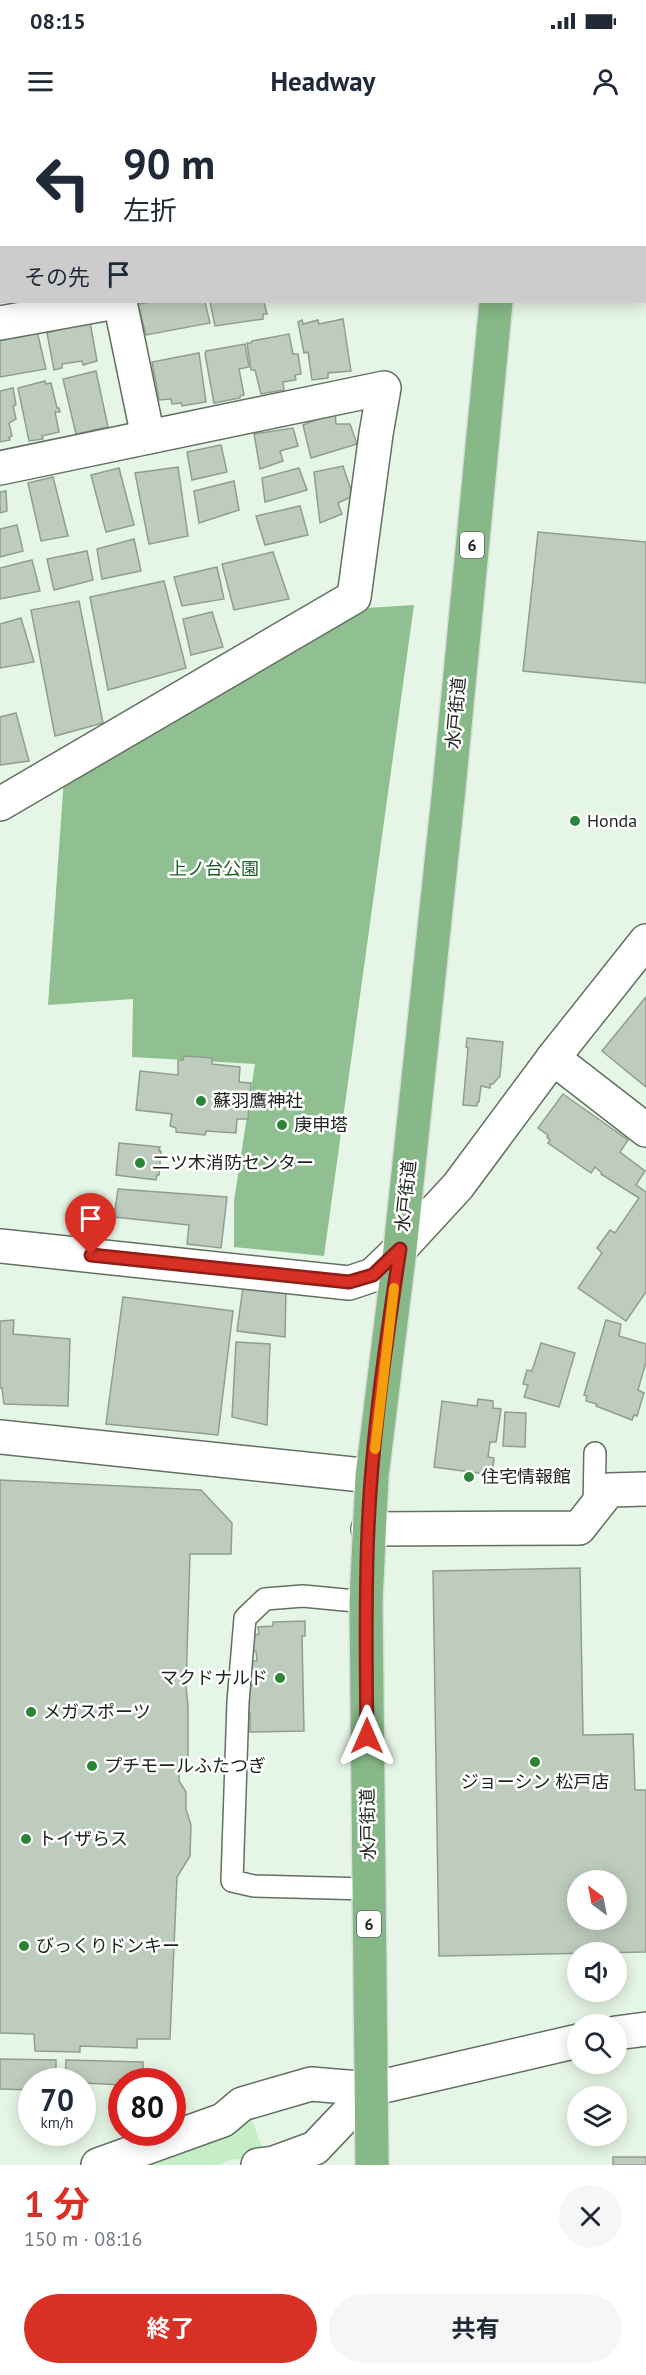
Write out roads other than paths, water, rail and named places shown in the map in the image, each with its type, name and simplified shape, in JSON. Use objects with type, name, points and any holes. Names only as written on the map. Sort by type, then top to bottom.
[{"type":"highway","name":"水戸街道","points":[[372,2165],[366,1602],[368,1529],[449,788],[496,303]]},
{"type":"street","points":[[0,323],[110,303]]},
{"type":"street","points":[[120,303],[148,437]]},
{"type":"street","points":[[0,468],[384,388],[354,597],[0,804]]},
{"type":"street","points":[[0,1246],[349,1282],[373,1275],[458,1186],[553,1058],[646,941]]},
{"type":"street","points":[[553,1058],[646,1130]]},
{"type":"street","points":[[0,1437],[372,1476]]},
{"type":"street","points":[[368,1529],[579,1528],[609,1490],[646,1490]]},
{"type":"street","points":[[627,2032],[646,2029]]},
{"type":"street","points":[[98,2165],[222,2120],[242,2104],[311,2084],[371,2089],[567,2044]]},
{"type":"street","points":[[258,2165],[274,2163],[315,2148],[371,2089]]},
{"type":"lane","points":[[594,1509],[595,1453]]},
{"type":"lane","points":[[366,1602],[303,1596],[265,1599],[245,1618],[238,1702],[232,1881],[254,1886],[369,1889]]},
{"type":"place","name":"Honda","points":[[575,821]]},
{"type":"place","name":"蘇羽鷹神社","points":[[201,1101]]},
{"type":"place","name":"庚申塔","points":[[282,1125]]},
{"type":"place","name":"二ツ木消防センター","points":[[140,1163]]},
{"type":"place","name":"住宅情報館","points":[[469,1477]]},
{"type":"place","name":"マクドナルド","points":[[280,1678]]},
{"type":"place","name":"メガスポーツ","points":[[31,1712]]},
{"type":"place","name":"ジョーシン 松戸店","points":[[535,1762]]},
{"type":"place","name":"プチモールふたつぎ","points":[[92,1766]]},
{"type":"place","name":"トイザらス","points":[[26,1839]]},
{"type":"place","name":"びっくりドンキー","points":[[24,1946]]},
{"type":"park label","name":"上ノ台公園","points":[[214,869]]}]
